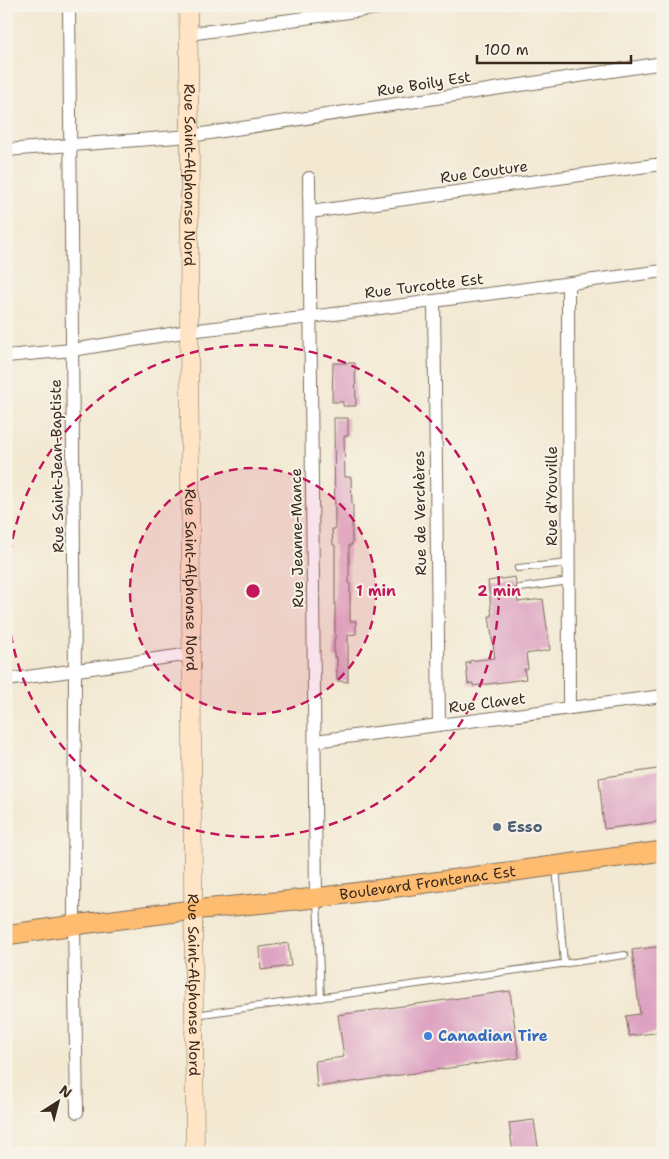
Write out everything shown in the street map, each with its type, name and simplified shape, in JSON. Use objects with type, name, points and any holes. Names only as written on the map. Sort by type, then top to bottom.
[{"type":"main road","name":"Rue Saint-Alphonse Nord","points":[[188,6],[192,910],[195,1153]]},
{"type":"main road","name":"Boulevard Frontenac Est","points":[[6,935],[192,910],[316,898],[663,851]]},
{"type":"street","name":"Rue Saint-Jean-Baptiste","points":[[69,6],[75,671],[74,925],[77,1112]]},
{"type":"street","points":[[188,34],[307,12],[392,6]]},
{"type":"street","name":"Rue Boily Est","points":[[6,150],[190,136],[663,63]]},
{"type":"street","name":"Rue Couture","points":[[310,212],[663,165]]},
{"type":"street","name":"Rue Jeanne-Mance","points":[[309,178],[316,898]]},
{"type":"street","name":"Rue Turcotte Est","points":[[6,356],[72,350],[189,332],[663,271]]},
{"type":"street","name":"Rue d'Youville","points":[[568,284],[569,708]]},
{"type":"street","name":"Rue de Verchères","points":[[434,301],[439,725]]},
{"type":"street","points":[[6,680],[191,654]]},
{"type":"street","name":"Rue Clavet","points":[[315,741],[663,696]]},
{"type":"lane","points":[[518,568],[568,563]]},
{"type":"lane","points":[[520,588],[569,581]]},
{"type":"lane","points":[[556,866],[564,964]]},
{"type":"lane","points":[[316,898],[321,998]]},
{"type":"lane","points":[[193,1016],[626,955]]},
{"type":"building","points":[[333,363],[355,363],[356,406],[343,406],[343,402],[332,402]]},
{"type":"building","points":[[334,418],[348,418],[348,436],[344,436],[345,477],[351,477],[353,505],[352,545],[349,545],[349,583],[350,621],[356,621],[356,634],[348,635],[348,682],[337,681],[337,657],[334,657],[335,545],[333,545],[332,529],[335,529]]},
{"type":"building","points":[[515,577],[518,602],[543,599],[550,650],[526,654],[528,669],[524,669],[526,679],[473,686],[473,683],[468,684],[466,663],[495,658],[489,616],[492,616],[488,581]]},
{"type":"building","points":[[663,768],[663,821],[604,829],[599,778]]},
{"type":"building","points":[[288,943],[291,966],[261,970],[260,947]]},
{"type":"building","points":[[663,946],[663,1032],[629,1036],[626,1016],[640,1014],[632,950]]},
{"type":"building","name":"Canadian Tire","points":[[510,991],[519,1058],[317,1087],[315,1061],[344,1057],[338,1015]]},
{"type":"building","points":[[534,1120],[539,1153],[513,1153],[509,1123]]},
{"type":"place","name":"Esso","points":[[497,827]]},
{"type":"place","name":"Canadian Tire","points":[[428,1036]]}]
